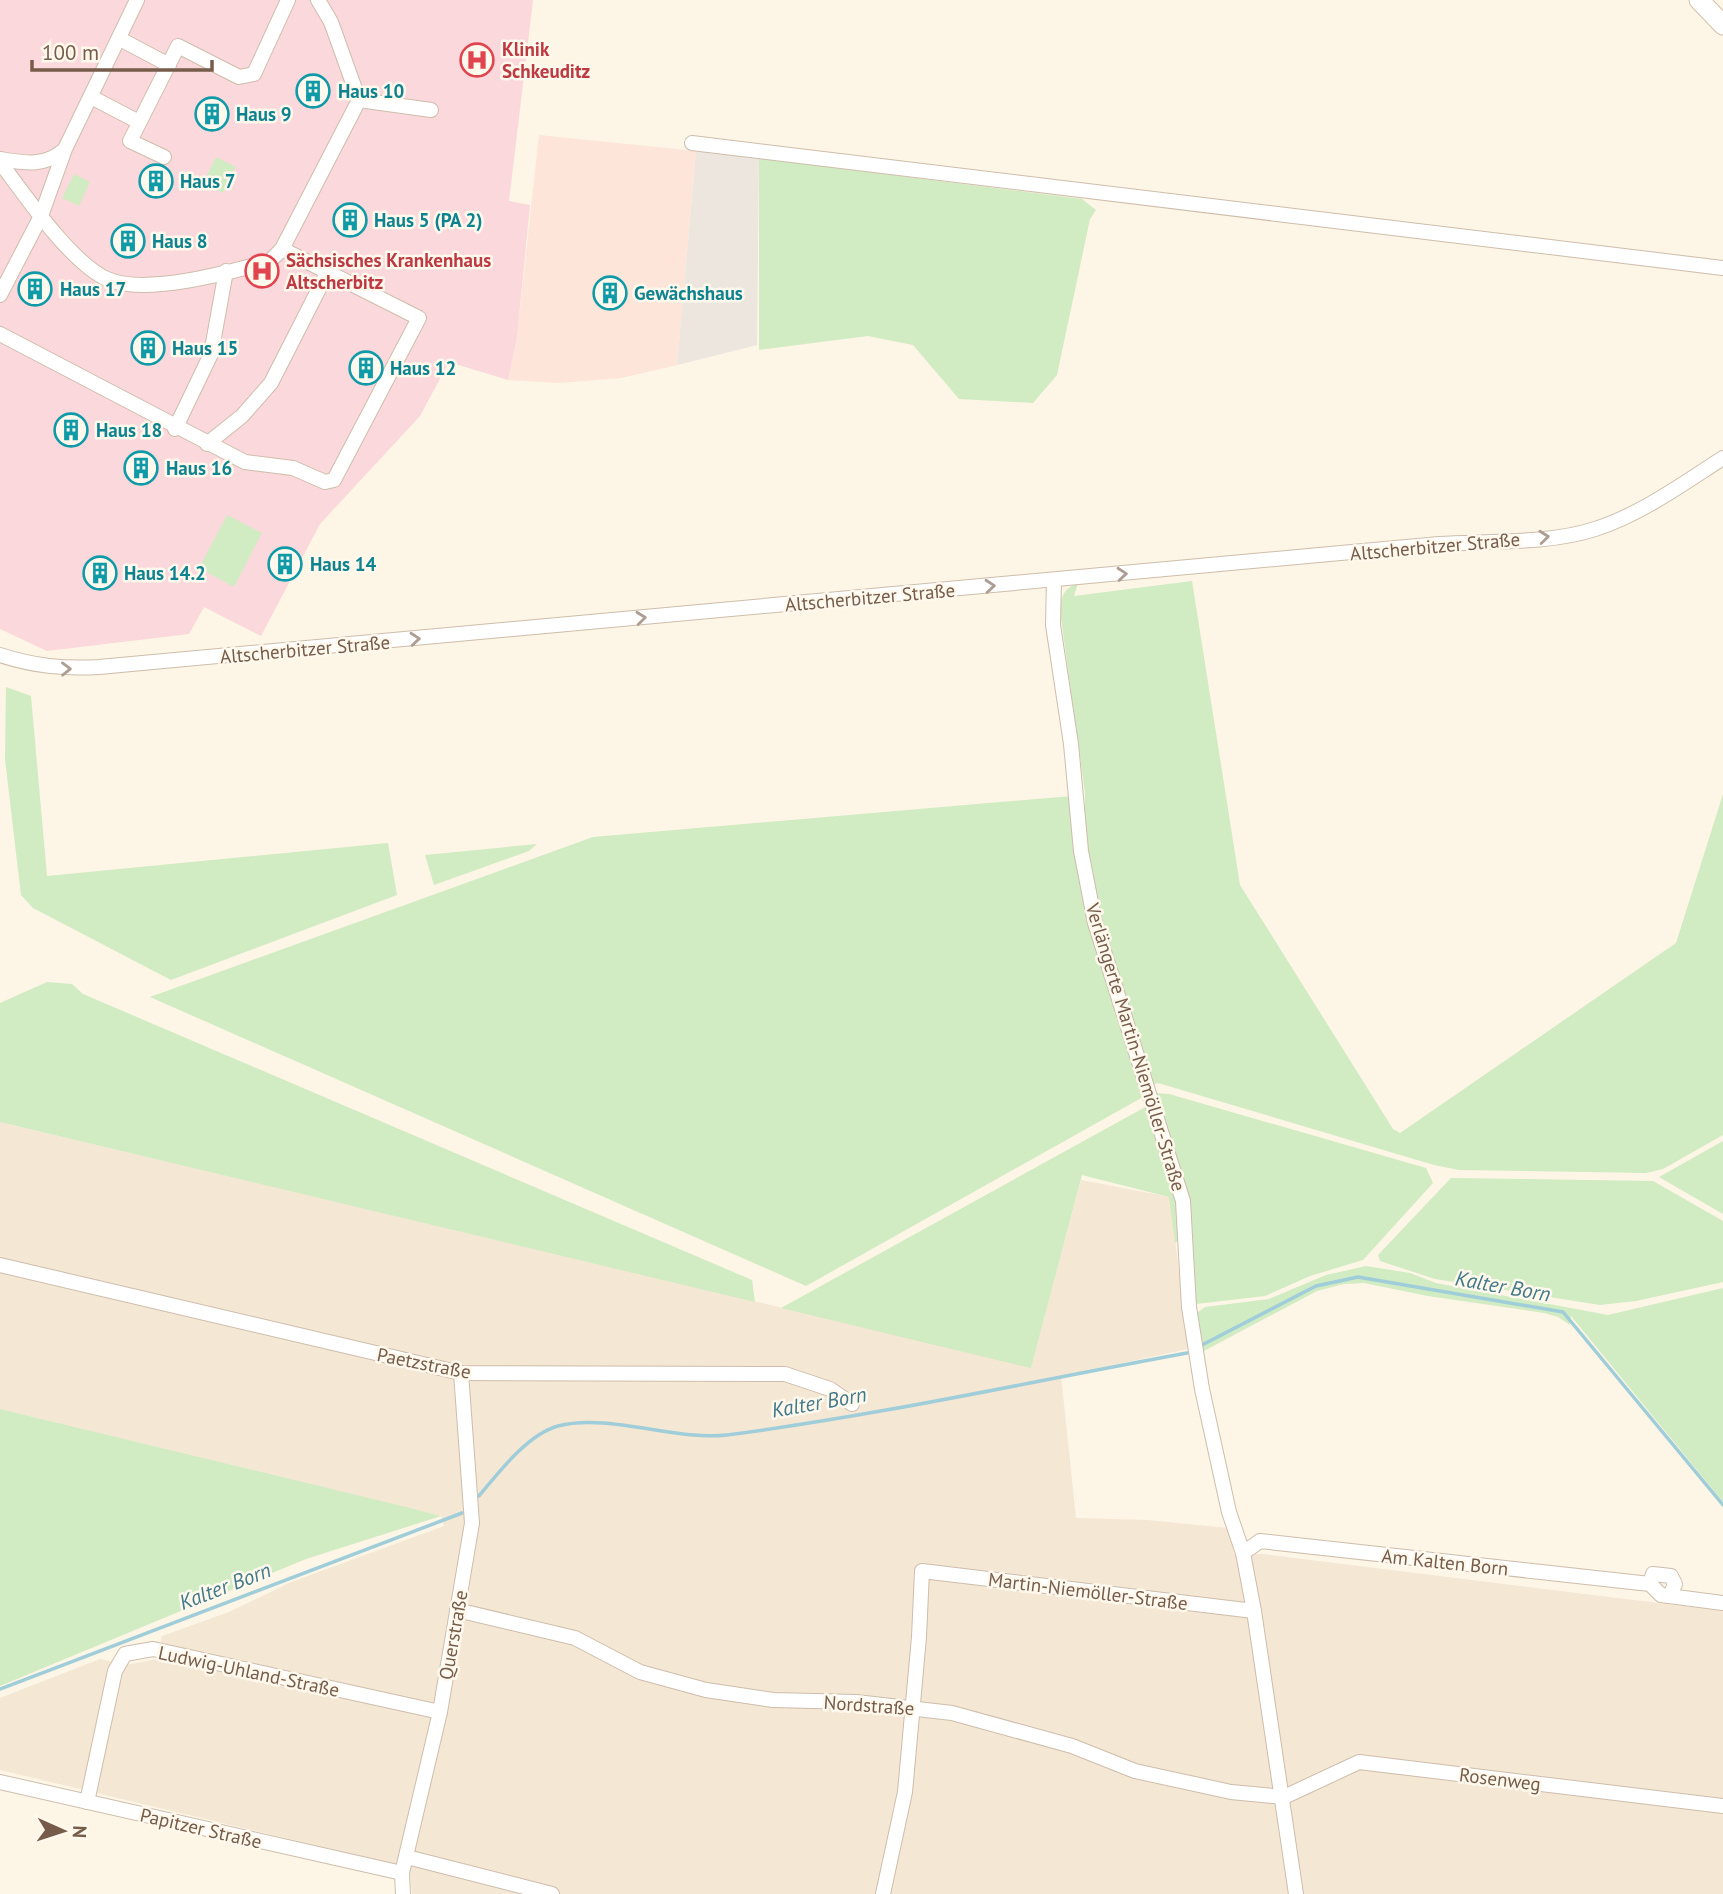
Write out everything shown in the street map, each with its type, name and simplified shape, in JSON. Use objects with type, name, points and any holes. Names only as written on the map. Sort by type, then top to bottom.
[{"type":"street","points":[[0,295],[41,216],[65,149],[137,0]]},
{"type":"street","points":[[164,157],[130,141],[178,47],[239,77],[247,77],[254,74],[288,0]]},
{"type":"street","points":[[0,160],[41,216],[82,261],[107,279],[147,285],[270,261],[282,249],[359,100],[331,22],[318,0]]},
{"type":"street","points":[[1699,0],[1723,25]]},
{"type":"street","points":[[120,39],[169,65]]},
{"type":"street","points":[[91,97],[139,122]]},
{"type":"street","points":[[359,100],[431,110]]},
{"type":"street","points":[[692,143],[1723,268]]},
{"type":"street","points":[[0,160],[40,163],[52,160],[65,149]]},
{"type":"street","points":[[0,334],[175,429],[245,463],[283,465],[325,482],[334,480],[419,317],[282,249]]},
{"type":"street","points":[[175,429],[211,354],[226,271]]},
{"type":"street","points":[[207,444],[242,416],[271,383],[327,273]]},
{"type":"street","name":"Altscherbitzer Straße","points":[[0,655],[32,666],[58,669],[99,667],[1542,537],[1595,530],[1632,513],[1723,457]]},
{"type":"street","name":"Verlängerte Martin-Niemöller-Straße","points":[[1054,580],[1053,625],[1071,744],[1081,851],[1095,923],[1183,1201],[1189,1307],[1202,1389],[1229,1512],[1243,1553]]},
{"type":"street","name":"Paetzstraße","points":[[0,1265],[461,1373],[785,1374],[830,1389],[852,1404]]},
{"type":"street","name":"Querstraße","points":[[403,1894],[402,1873],[440,1712],[472,1523],[461,1373]]},
{"type":"street","name":"Am Kalten Born","points":[[1243,1553],[1260,1541],[1650,1584],[1661,1595],[1723,1602]]},
{"type":"street","points":[[1243,1553],[1284,1797],[1296,1894]]},
{"type":"street","name":"Martin-Niemöller-Straße","points":[[910,1707],[919,1637],[922,1571],[1254,1611]]},
{"type":"street","name":"Nordstraße","points":[[457,1610],[575,1638],[640,1672],[706,1690],[773,1700],[856,1702],[910,1707],[995,1723],[1176,1782],[1284,1797]]},
{"type":"street","name":"Ludwig-Uhland-Straße","points":[[87,1802],[115,1671],[125,1654],[153,1649],[440,1712]]},
{"type":"street","points":[[883,1894],[905,1791],[910,1707]]},
{"type":"street","name":"Rosenweg","points":[[1284,1797],[1359,1762],[1723,1806]]},
{"type":"street","name":"Papitzer Straße","points":[[0,1782],[402,1873]]},
{"type":"street","points":[[407,1857],[552,1894]]},
{"type":"shaded area","name":"Sächsisches Krankenhaus Altscherbitz","points":[[0,0],[533,0],[509,201],[530,205],[517,337],[508,380],[449,362],[420,416],[320,524],[261,636],[204,607],[189,634],[47,651],[0,629]]},
{"type":"shaded area","points":[[539,135],[696,151],[677,365],[621,378],[558,383],[508,380],[517,337]]},
{"type":"shaded area","points":[[696,151],[759,158],[757,345],[677,365]]},
{"type":"shaded area","points":[[0,1122],[1031,1367],[1081,1180],[1170,1197],[1188,1349],[1061,1376],[1076,1518],[1147,1520],[1228,1528],[1234,1554],[1262,1554],[1723,1611],[1723,1894],[412,1894],[410,1870],[386,1862],[0,1770],[0,1698],[100,1659],[126,1665],[157,1659],[162,1636],[229,1612],[289,1583],[444,1526],[441,1516],[0,1409]]},
{"type":"green space","points":[[216,157],[236,167],[223,193],[203,183]]},
{"type":"green space","points":[[759,158],[1082,199],[1096,210],[1090,219],[1057,375],[1033,403],[959,399],[913,345],[868,336],[759,350]]},
{"type":"green space","points":[[74,174],[90,182],[79,206],[62,198]]},
{"type":"green space","points":[[227,515],[262,533],[234,587],[199,568]]},
{"type":"green space","points":[[1192,581],[1240,885],[1393,1129],[1400,1133],[1676,943],[1723,794],[1723,1135],[1663,1169],[1646,1173],[1459,1170],[1434,1165],[1158,1083],[1152,1085],[1102,926],[1085,837],[1085,793],[1060,611],[1064,593],[1078,583],[1074,596]]},
{"type":"green space","points":[[6,687],[31,696],[47,876],[388,843],[397,895],[171,980],[33,908],[21,895],[5,759]]},
{"type":"green space","points":[[1072,796],[1143,1097],[806,1286],[150,997],[593,837]]},
{"type":"green space","points":[[537,844],[529,851],[434,885],[425,855]]},
{"type":"green space","points":[[47,982],[72,984],[83,994],[752,1280],[755,1302],[0,1122],[0,1003]]},
{"type":"green space","points":[[1155,1093],[1169,1094],[1426,1168],[1433,1183],[1363,1260],[1310,1276],[1265,1296],[1196,1304],[1187,1195]]},
{"type":"green space","points":[[1149,1105],[1176,1197],[1180,1239],[1175,1243],[1169,1197],[1082,1175],[1031,1368],[781,1308]]},
{"type":"green space","points":[[1723,1141],[1723,1214],[1659,1177]]},
{"type":"green space","points":[[1451,1178],[1653,1181],[1723,1221],[1723,1282],[1636,1301],[1600,1305],[1435,1279],[1380,1261],[1378,1255]]},
{"type":"green space","points":[[1366,1266],[1410,1273],[1436,1283],[1608,1315],[1723,1288],[1723,1502],[1571,1316],[1570,1325],[1558,1317],[1544,1313],[1428,1296],[1364,1283],[1344,1284],[1317,1291],[1202,1352],[1197,1313],[1205,1307],[1269,1299],[1326,1275]]},
{"type":"green space","points":[[0,1409],[441,1516],[306,1559],[0,1686]]},
{"type":"waterway","name":"Kalter Born","points":[[1202,1345],[1316,1286],[1358,1277],[1563,1312],[1723,1505]]},
{"type":"waterway","name":"Kalter Born","points":[[479,1496],[525,1446],[547,1430],[558,1426],[598,1423],[707,1436],[727,1435],[900,1408],[1187,1353]]},
{"type":"waterway","name":"Kalter Born","points":[[0,1689],[462,1513]]},
{"type":"place","name":"Klinik Schkeuditz","points":[[477,60]]},
{"type":"place","name":"Haus 10","points":[[313,91]]},
{"type":"place","name":"Haus 9","points":[[212,114]]},
{"type":"place","name":"Haus 7","points":[[156,181]]},
{"type":"place","name":"Haus 5 (PA 2)","points":[[350,220]]},
{"type":"place","name":"Haus 8","points":[[128,241]]},
{"type":"place","name":"Sächsisches Krankenhaus Altscherbitz","points":[[262,271]]},
{"type":"place","name":"Haus 17","points":[[35,289]]},
{"type":"place","name":"Gewächshaus","points":[[610,293]]},
{"type":"place","name":"Haus 15","points":[[148,348]]},
{"type":"place","name":"Haus 12","points":[[366,368]]},
{"type":"place","name":"Haus 18","points":[[71,430]]},
{"type":"place","name":"Haus 16","points":[[141,468]]},
{"type":"place","name":"Haus 14","points":[[285,564]]},
{"type":"place","name":"Haus 14.2","points":[[100,573]]}]
